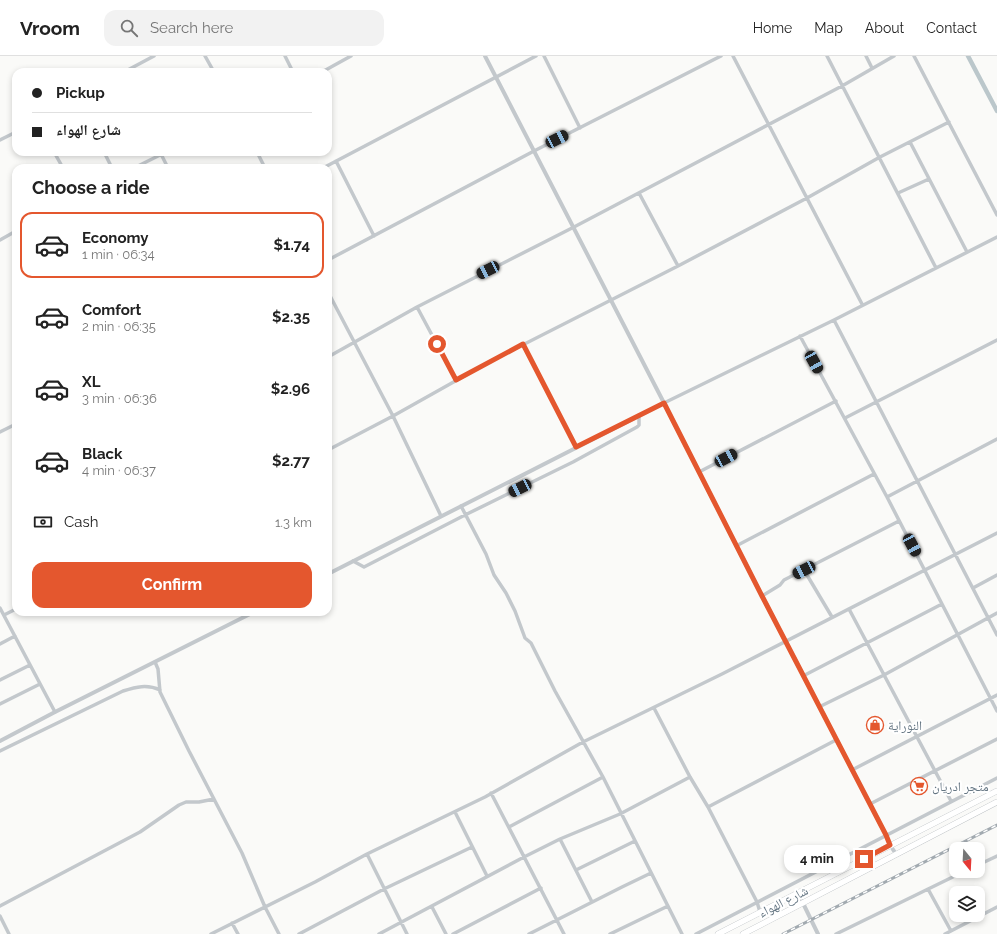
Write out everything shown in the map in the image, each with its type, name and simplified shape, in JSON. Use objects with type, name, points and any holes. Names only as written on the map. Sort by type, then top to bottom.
[{"type":"highway","name":"شارع الهواء","points":[[718,934],[997,790]]},
{"type":"highway","name":"شارع الهواء","points":[[743,934],[997,802]]},
{"type":"street","points":[[132,68],[154,56]]},
{"type":"street","points":[[205,56],[212,68]]},
{"type":"street","points":[[284,56],[291,68]]},
{"type":"street","points":[[329,68],[351,56]]},
{"type":"street","points":[[485,56],[574,227],[736,546],[896,854]]},
{"type":"street","points":[[330,164],[536,56]]},
{"type":"street","points":[[544,56],[580,128]]},
{"type":"street","points":[[332,258],[534,151],[721,56]]},
{"type":"street","points":[[733,56],[862,304]]},
{"type":"street","points":[[827,56],[936,268]]},
{"type":"street","points":[[866,56],[872,68]]},
{"type":"street","points":[[332,355],[417,307],[639,193],[842,86],[894,56]]},
{"type":"street","points":[[914,56],[997,216]]},
{"type":"street","points":[[332,448],[523,344],[678,266],[948,122]]},
{"type":"street","points":[[0,140],[12,134]]},
{"type":"street","points":[[910,142],[967,252]]},
{"type":"street","points":[[142,164],[157,156]]},
{"type":"street","points":[[336,161],[374,236]]},
{"type":"street","points":[[898,193],[929,179]]},
{"type":"street","points":[[639,193],[678,266]]},
{"type":"street","points":[[0,240],[12,233]]},
{"type":"street","points":[[332,572],[639,415],[834,320],[862,304],[997,237]]},
{"type":"street","points":[[332,300],[393,416],[441,516]]},
{"type":"street","points":[[417,307],[456,380]]},
{"type":"street","points":[[834,320],[997,635]]},
{"type":"street","points":[[800,336],[887,497],[997,711]]},
{"type":"street","points":[[844,418],[997,340]]},
{"type":"street","points":[[523,344],[576,447]]},
{"type":"street","points":[[699,472],[836,401]]},
{"type":"street","points":[[353,561],[364,567],[559,469],[629,433],[639,425],[639,415]]},
{"type":"street","points":[[0,432],[12,426]]},
{"type":"street","points":[[887,497],[997,439]]},
{"type":"street","points":[[736,546],[874,474]]},
{"type":"street","points":[[460,506],[486,554],[494,575],[506,593],[515,611],[525,638],[531,643],[603,777],[620,814],[682,934]]},
{"type":"street","points":[[762,596],[780,585],[784,580],[899,521]]},
{"type":"street","points":[[211,934],[367,854],[455,812],[583,742],[654,708],[997,533]]},
{"type":"street","points":[[804,570],[832,617]]},
{"type":"street","points":[[973,588],[997,575]]},
{"type":"street","points":[[803,676],[942,604]]},
{"type":"street","points":[[0,608],[55,712]]},
{"type":"street","points":[[849,609],[952,801]]},
{"type":"street","points":[[4,615],[12,611]]},
{"type":"street","points":[[819,707],[884,675],[997,613]]},
{"type":"street","points":[[0,741],[246,616]]},
{"type":"street","points":[[0,644],[15,636]]},
{"type":"street","points":[[155,662],[158,669],[160,690],[242,853],[265,907],[279,934]]},
{"type":"street","points":[[0,680],[30,665]]},
{"type":"street","points":[[0,704],[40,684]]},
{"type":"street","points":[[0,751],[123,690],[145,686],[160,690]]},
{"type":"street","points":[[852,770],[997,695]]},
{"type":"street","points":[[654,708],[690,777],[708,806],[760,912]]},
{"type":"street","points":[[870,804],[997,739]]},
{"type":"street","points":[[708,806],[836,740]]},
{"type":"street","points":[[509,827],[603,777]]},
{"type":"street","points":[[379,934],[524,857],[560,839],[620,814],[690,777]]},
{"type":"street","points":[[696,934],[997,778]]},
{"type":"street","points":[[491,793],[564,934]]},
{"type":"street","points":[[0,906],[140,832],[178,805],[186,802],[199,802],[214,799]]},
{"type":"street","points":[[455,812],[487,876]]},
{"type":"street","points":[[560,839],[592,902]]},
{"type":"street","points":[[576,870],[635,841]]},
{"type":"street","points":[[299,934],[384,889],[472,847]]},
{"type":"street","points":[[367,854],[407,934]]},
{"type":"street","points":[[985,862],[997,856]]},
{"type":"street","points":[[529,934],[651,873]]},
{"type":"street","points":[[836,934],[951,878]]},
{"type":"street","points":[[453,934],[541,888]]},
{"type":"street","points":[[928,889],[951,931]]},
{"type":"street","points":[[798,893],[802,904],[818,934]]},
{"type":"street","points":[[432,906],[446,934]]},
{"type":"street","points":[[610,934],[668,906]]},
{"type":"street","points":[[945,934],[997,907]]},
{"type":"street","points":[[0,916],[9,934]]},
{"type":"street","points":[[232,923],[238,934]]},
{"type":"waterway","points":[[968,56],[997,111]]},
{"type":"railway","points":[[783,934],[997,825]]},
{"type":"place","name":"النوراية","points":[[875,725]]},
{"type":"place","name":"متجر ادريان","points":[[919,786]]},
{"type":"route","points":[[437,344],[456,380],[523,344],[576,447],[664,403],[886,835],[890,845],[864,859]]}]
